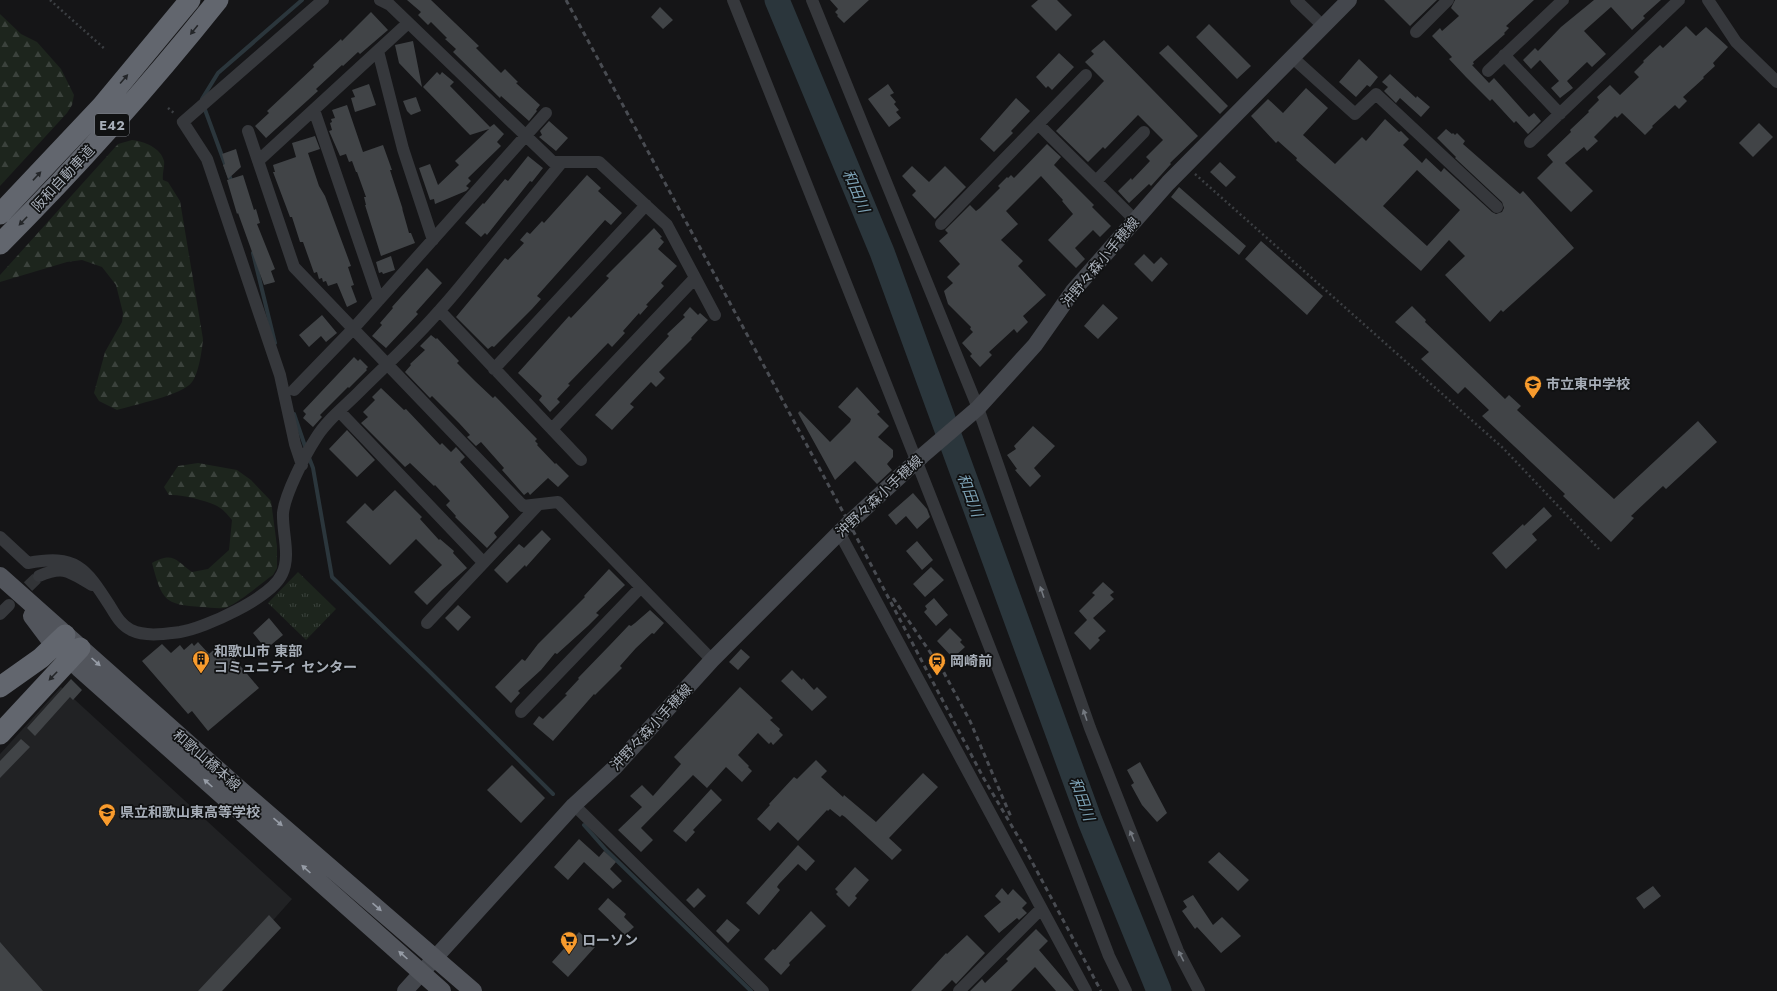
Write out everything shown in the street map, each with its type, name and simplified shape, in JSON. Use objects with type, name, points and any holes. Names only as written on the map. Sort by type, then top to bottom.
[{"type":"highway","name":"阪和自動車道","points":[[0,214],[102,106],[190,0]]},
{"type":"highway","name":"阪和自動車道","points":[[0,244],[118,120],[218,0]]},
{"type":"highway","points":[[0,687],[30,667],[60,640]]},
{"type":"highway","points":[[0,734],[75,654]]},
{"type":"main road","name":"沖野々森小手穂線","points":[[405,991],[574,805],[614,768],[712,660],[839,532],[974,411],[1035,345],[1073,291],[1168,183],[1324,27],[1349,0]]},
{"type":"main road","name":"和歌山橋本線","points":[[0,576],[12,598],[39,626],[60,640],[442,991]]},
{"type":"main road","name":"和歌山橋本線","points":[[75,654],[230,781],[435,957],[472,991]]},
{"type":"street","points":[[302,465],[295,444],[280,375],[208,159],[183,122],[323,0]]},
{"type":"street","points":[[380,0],[390,5],[525,137],[553,162],[598,162],[646,205],[667,225],[715,315]]},
{"type":"street","points":[[733,0],[920,458],[1109,956],[1126,991]]},
{"type":"street","points":[[812,0],[974,411],[1090,728],[1178,952],[1199,991]]},
{"type":"street","points":[[1296,0],[1324,27]]},
{"type":"street","points":[[1416,32],[1448,0]]},
{"type":"street","points":[[1488,71],[1563,0]]},
{"type":"street","points":[[1530,142],[1679,0]]},
{"type":"street","points":[[1708,0],[1736,42],[1777,82]]},
{"type":"street","points":[[258,161],[408,23]]},
{"type":"street","points":[[378,51],[403,149],[433,240]]},
{"type":"street","points":[[1504,55],[1560,114]]},
{"type":"street","points":[[1293,58],[1355,114],[1376,94],[1497,207]]},
{"type":"street","points":[[941,224],[1086,75]]},
{"type":"street","points":[[314,110],[379,300]]},
{"type":"street","points":[[294,390],[353,329],[546,113]]},
{"type":"street","points":[[1038,124],[1135,220]]},
{"type":"street","points":[[248,131],[294,267],[523,506],[558,502],[712,660]]},
{"type":"street","points":[[1096,181],[1144,132]]},
{"type":"street","points":[[0,537],[28,563],[58,560],[69,562],[79,567],[88,575],[98,588],[123,625],[137,632],[152,634],[193,629],[222,617],[262,595],[282,575],[285,565],[283,512],[287,497],[316,437],[339,411],[440,311],[562,162]]},
{"type":"street","points":[[494,369],[646,205]]},
{"type":"street","points":[[552,429],[695,278]]},
{"type":"street","points":[[440,311],[581,460]]},
{"type":"street","points":[[339,411],[483,562]]},
{"type":"street","points":[[426,623],[538,505]]},
{"type":"street","points":[[839,532],[1086,991]]},
{"type":"street","points":[[39,576],[53,570],[65,570],[98,588]]},
{"type":"street","points":[[521,712],[641,587]]},
{"type":"street","points":[[0,614],[12,598]]},
{"type":"street","points":[[574,805],[763,991]]},
{"type":"street","points":[[959,991],[1041,909]]},
{"type":"path","points":[[50,0],[106,50]]},
{"type":"path","points":[[1185,166],[1503,448],[1599,549]]},
{"type":"shaded area","name":"県立和歌山東高等学校","points":[[61,687],[292,899],[210,991],[0,991],[0,754]]},
{"type":"green space","points":[[0,14],[21,34],[37,42],[61,69],[74,95],[72,105],[67,113],[0,186]]},
{"type":"green space","points":[[132,140],[147,144],[159,152],[164,161],[163,180],[168,182],[180,201],[203,339],[197,373],[187,387],[169,395],[117,410],[99,401],[94,393],[105,352],[122,322],[123,313],[116,285],[102,267],[82,260],[67,262],[0,282],[0,275],[118,144]]},
{"type":"green space","points":[[198,463],[237,470],[251,480],[271,501],[277,546],[277,568],[273,575],[238,601],[224,608],[189,606],[172,602],[162,593],[152,563],[159,559],[170,558],[178,561],[192,572],[208,569],[229,550],[232,520],[224,511],[215,505],[199,499],[180,495],[169,495],[164,487],[178,466]]},
{"type":"green space","points":[[298,572],[336,609],[306,640],[268,603]]},
{"type":"building","points":[[407,0],[431,0],[479,46],[476,48],[501,73],[505,69],[518,82],[516,83],[540,105],[529,121],[501,96],[500,98],[453,52],[456,49],[445,39],[447,38],[431,22],[428,25],[418,15],[421,12]]},
{"type":"building","points":[[830,0],[869,0],[844,23],[837,16],[838,15],[835,12],[838,9]]},
{"type":"building","points":[[1038,0],[1057,0],[1072,15],[1056,31],[1031,6]]},
{"type":"building","points":[[1384,0],[1437,0],[1410,26]]},
{"type":"building","points":[[1455,0],[1534,0],[1506,26],[1509,28],[1504,33],[1505,34],[1473,62],[1474,64],[1472,65],[1489,83],[1494,78],[1529,117],[1534,113],[1541,121],[1528,134],[1516,121],[1514,123],[1492,99],[1490,101],[1466,77],[1449,59],[1452,57],[1432,36],[1440,28],[1442,31],[1459,16],[1451,8]]},
{"type":"building","points":[[1594,0],[1661,0],[1643,16],[1645,18],[1632,30],[1611,7],[1584,31],[1606,54],[1592,67],[1587,62],[1567,81],[1573,88],[1560,98],[1551,88],[1559,81],[1540,60],[1531,69],[1523,60],[1535,48],[1538,51],[1561,27]]},
{"type":"building","points":[[660,7],[673,20],[663,29],[651,17]]},
{"type":"building","points":[[371,12],[388,30],[360,54],[358,52],[343,66],[342,65],[316,89],[318,91],[266,138],[255,126],[269,113],[267,111],[314,67],[313,65],[341,39],[342,41]]},
{"type":"building","points":[[1209,24],[1251,66],[1237,79],[1196,37]]},
{"type":"building","points":[[1686,26],[1696,36],[1706,27],[1728,47],[1713,63],[1715,66],[1683,97],[1687,101],[1679,109],[1675,105],[1652,126],[1653,127],[1645,135],[1622,113],[1617,118],[1615,116],[1594,137],[1598,141],[1587,151],[1584,147],[1565,163],[1593,191],[1571,212],[1537,178],[1553,162],[1547,155],[1589,112],[1588,111],[1599,100],[1597,97],[1610,85],[1620,95],[1639,77],[1634,72],[1644,62],[1643,61],[1660,45],[1663,48]]},
{"type":"building","points":[[1104,40],[1198,136],[1170,163],[1171,164],[1151,186],[1149,184],[1129,203],[1118,191],[1131,178],[1132,180],[1150,161],[1146,157],[1163,140],[1138,115],[1105,149],[1103,147],[1088,162],[1056,131],[1104,81],[1085,62],[1094,54],[1091,51]]},
{"type":"building","points":[[413,41],[422,87],[399,63],[395,45]]},
{"type":"building","points":[[1168,45],[1228,106],[1220,114],[1159,53]]},
{"type":"building","points":[[1059,53],[1074,67],[1052,90],[1048,86],[1046,88],[1036,77]]},
{"type":"building","points":[[1359,59],[1378,77],[1370,87],[1367,85],[1356,97],[1339,82]]},
{"type":"building","points":[[437,72],[440,75],[442,72],[454,82],[450,86],[490,127],[494,124],[504,134],[497,142],[501,146],[468,178],[471,181],[466,186],[469,188],[466,191],[435,204],[434,199],[430,200],[419,168],[430,164],[438,185],[459,165],[455,161],[489,129],[470,135],[423,87]]},
{"type":"building","points":[[1390,74],[1416,98],[1417,96],[1430,107],[1421,117],[1400,98],[1396,103],[1384,91],[1388,87],[1382,82]]},
{"type":"building","points":[[369,84],[376,105],[355,112],[351,98],[355,97],[352,90]]},
{"type":"building","points":[[888,84],[894,93],[890,95],[896,102],[894,104],[899,110],[896,112],[901,118],[889,127],[868,99]]},
{"type":"building","points":[[1306,88],[1328,108],[1303,135],[1335,164],[1362,137],[1366,141],[1385,119],[1409,139],[1403,145],[1422,163],[1426,158],[1441,172],[1444,168],[1492,212],[1496,214],[1502,212],[1504,208],[1502,202],[1455,158],[1456,157],[1437,138],[1446,129],[1452,134],[1453,133],[1455,135],[1457,133],[1465,141],[1463,144],[1520,194],[1523,191],[1574,248],[1503,312],[1501,310],[1490,322],[1445,275],[1465,256],[1449,240],[1421,271],[1296,160],[1297,158],[1278,141],[1276,143],[1251,116],[1268,99],[1283,113]],"holes":[[[1417,170],[1460,210],[1427,246],[1383,206]]]},
{"type":"building","points":[[416,97],[421,111],[411,115],[407,111],[403,101]]},
{"type":"building","points":[[1016,98],[1030,111],[1011,131],[1013,133],[994,152],[980,139]]},
{"type":"building","points":[[347,105],[363,152],[383,145],[392,170],[390,170],[409,233],[411,233],[415,243],[381,256],[365,205],[364,197],[366,197],[357,172],[352,161],[349,162],[346,154],[340,156],[329,131],[332,130],[330,123],[332,122],[331,119],[335,118],[332,110]]},
{"type":"building","points":[[549,121],[568,138],[556,151],[539,137],[542,135],[540,131]]},
{"type":"building","points":[[1759,123],[1773,137],[1753,157],[1739,143]]},
{"type":"building","points":[[315,136],[320,149],[308,153],[319,186],[325,196],[351,266],[348,267],[354,285],[351,286],[357,302],[347,307],[337,283],[328,286],[326,281],[323,282],[322,278],[319,279],[317,272],[314,273],[303,242],[300,242],[292,217],[290,217],[273,172],[275,172],[273,165],[296,157],[292,143]]},
{"type":"building","points":[[1047,144],[1061,157],[1054,165],[1094,205],[1092,207],[1111,226],[1100,237],[1093,230],[1075,248],[1085,259],[1076,268],[1048,240],[1073,214],[1062,201],[1063,200],[1041,176],[1006,211],[1018,224],[1001,240],[1023,261],[1018,266],[1046,295],[1023,316],[1028,322],[1017,333],[1014,329],[989,352],[992,355],[980,367],[970,356],[972,354],[962,343],[973,332],[970,329],[971,327],[948,304],[944,291],[953,283],[947,277],[960,264],[939,241],[948,233],[945,230],[970,205],[976,211],[980,208],[1000,188],[998,186],[1007,177],[1008,178],[1011,175],[1014,178]]},
{"type":"building","points":[[236,149],[241,167],[228,179],[223,165],[225,164],[222,154]]},
{"type":"building","points":[[528,156],[543,168],[532,182],[530,181],[487,235],[485,233],[481,237],[465,223],[483,203],[484,204],[505,179],[508,181]]},
{"type":"building","points":[[1220,162],[1236,177],[1226,187],[1210,172]]},
{"type":"building","points":[[912,166],[929,182],[945,166],[966,187],[935,219],[912,195],[916,191],[902,176]]},
{"type":"building","points":[[243,175],[254,210],[256,209],[260,223],[257,224],[275,269],[271,271],[275,282],[264,285],[238,213],[237,214],[227,180]]},
{"type":"building","points":[[587,175],[601,188],[598,191],[622,213],[611,225],[605,220],[537,296],[541,299],[532,309],[494,347],[492,346],[488,349],[456,317],[505,258],[508,260],[524,243],[520,240],[527,232],[530,234],[542,221],[544,223]]},
{"type":"building","points":[[1179,187],[1246,246],[1239,255],[1171,197]]},
{"type":"building","points":[[654,228],[662,237],[660,238],[664,242],[658,249],[677,266],[661,283],[664,286],[646,305],[648,306],[640,315],[639,313],[623,331],[625,333],[612,347],[608,343],[568,384],[570,385],[557,399],[560,402],[550,412],[539,400],[542,396],[518,373],[569,316],[571,318],[609,278],[606,276]]},
{"type":"building","points":[[1261,241],[1323,296],[1307,315],[1245,259]]},
{"type":"building","points":[[1144,254],[1154,264],[1161,257],[1168,264],[1152,282],[1134,264]]},
{"type":"building","points":[[391,256],[395,270],[383,274],[382,272],[379,273],[376,262]]},
{"type":"building","points":[[427,268],[442,283],[416,312],[418,314],[386,348],[372,336],[382,325],[380,323],[393,308],[392,307]]},
{"type":"building","points":[[1103,304],[1118,318],[1098,339],[1084,326]]},
{"type":"building","points":[[1412,306],[1426,320],[1425,322],[1505,399],[1509,395],[1521,406],[1517,410],[1614,499],[1698,421],[1717,442],[1666,489],[1663,486],[1631,516],[1634,518],[1611,542],[1563,496],[1565,494],[1482,416],[1489,410],[1465,387],[1458,394],[1421,359],[1429,352],[1395,322]]},
{"type":"building","points":[[690,307],[698,315],[700,313],[708,320],[691,338],[692,339],[659,372],[665,378],[656,387],[651,382],[630,404],[634,407],[612,430],[595,415],[669,336],[667,334],[685,317],[683,315]]},
{"type":"building","points":[[322,315],[337,333],[326,342],[321,336],[309,347],[299,335]]},
{"type":"building","points":[[431,335],[436,339],[437,338],[459,361],[457,363],[475,381],[493,398],[495,396],[537,439],[535,441],[538,444],[537,445],[569,476],[558,487],[548,478],[530,495],[528,492],[524,495],[502,470],[504,468],[481,442],[476,446],[467,437],[470,435],[459,423],[432,396],[430,398],[405,372],[411,365],[410,364],[425,350],[420,346]]},
{"type":"building","points":[[354,357],[358,361],[360,359],[368,367],[366,369],[367,370],[320,415],[322,417],[313,427],[303,418],[306,414],[303,411]]},
{"type":"building","points":[[857,387],[880,412],[877,414],[889,426],[878,437],[893,450],[893,457],[887,464],[892,470],[877,484],[855,461],[835,480],[798,413],[800,411],[830,442],[850,422],[851,419],[838,407]]},
{"type":"building","points":[[381,388],[404,410],[406,409],[440,445],[442,443],[451,452],[456,447],[465,457],[460,462],[508,515],[509,517],[494,533],[497,537],[487,548],[455,517],[456,516],[446,505],[450,501],[435,485],[434,486],[410,463],[405,467],[361,423],[368,417],[363,412],[375,400],[372,397]]},
{"type":"building","points":[[1033,426],[1055,446],[1034,468],[1041,476],[1030,487],[1015,470],[1017,469],[1007,455],[1016,449],[1014,446]]},
{"type":"building","points":[[347,430],[375,460],[357,477],[329,449]]},
{"type":"building","points":[[395,490],[422,517],[420,519],[439,540],[440,539],[454,551],[453,553],[467,568],[427,605],[414,592],[442,565],[416,539],[390,565],[346,522],[365,503],[373,511]]},
{"type":"building","points":[[913,493],[927,509],[930,517],[917,529],[906,516],[896,525],[888,515]]},
{"type":"building","points":[[1544,507],[1552,516],[1532,534],[1537,540],[1506,569],[1492,553]]},
{"type":"building","points":[[542,530],[551,539],[526,567],[525,565],[507,583],[494,570],[519,544],[524,548]]},
{"type":"building","points":[[917,541],[933,560],[922,570],[906,551]]},
{"type":"building","points":[[931,567],[944,580],[925,597],[913,584]]},
{"type":"building","points":[[609,569],[625,585],[596,613],[599,615],[588,626],[557,654],[555,653],[541,670],[518,691],[520,693],[511,703],[495,687],[522,659],[525,661],[538,644],[585,597],[584,596]]},
{"type":"building","points":[[1103,582],[1114,592],[1110,595],[1114,599],[1093,618],[1106,631],[1098,638],[1100,640],[1090,650],[1074,633],[1087,620],[1079,611],[1095,595],[1092,593]]},
{"type":"building","points":[[934,598],[948,615],[936,626],[924,612],[927,609],[925,606]]},
{"type":"building","points":[[458,605],[471,617],[458,631],[445,618]]},
{"type":"building","points":[[650,610],[664,623],[654,634],[652,633],[636,648],[620,666],[622,668],[595,695],[594,694],[553,741],[533,724],[539,716],[543,719],[567,695],[565,694],[579,679],[578,678],[629,625],[631,626]]},
{"type":"building","points":[[269,618],[283,635],[266,649],[253,633]]},
{"type":"building","points":[[950,628],[962,640],[960,642],[965,647],[953,658],[937,641]]},
{"type":"building","name":"和歌山市 東部 コミュニティ センター","points":[[198,642],[209,654],[221,643],[259,688],[208,731],[192,711],[188,714],[142,661],[162,644],[171,653],[180,645],[184,650],[192,643],[194,646]]},
{"type":"building","points":[[741,649],[750,657],[738,670],[729,662]]},
{"type":"building","points":[[792,670],[802,680],[803,678],[814,690],[817,687],[827,697],[812,711],[781,681]]},
{"type":"building","points":[[71,679],[82,690],[73,700],[70,697],[35,736],[27,728]]},
{"type":"building","points":[[740,687],[773,718],[770,720],[780,729],[779,731],[783,735],[773,745],[771,742],[769,744],[758,733],[738,755],[752,771],[742,782],[726,767],[707,788],[693,775],[641,828],[653,840],[641,852],[618,830],[642,807],[630,796],[642,785],[653,796],[681,764],[674,757]]},
{"type":"building","points":[[21,739],[30,747],[0,778],[0,761]]},
{"type":"building","points":[[816,760],[827,771],[821,777],[843,797],[844,795],[876,822],[923,773],[938,787],[889,838],[902,850],[892,860],[845,817],[842,815],[840,817],[830,809],[828,811],[827,810],[798,841],[778,822],[770,831],[757,819],[794,777],[797,779]]},
{"type":"building","points":[[1140,762],[1167,813],[1157,822],[1142,805],[1131,785],[1134,783],[1127,770]]},
{"type":"building","points":[[512,765],[545,798],[521,823],[487,790]]},
{"type":"building","points":[[711,789],[722,800],[693,830],[695,832],[686,842],[673,831]]},
{"type":"building","points":[[579,839],[599,857],[604,851],[616,862],[610,869],[622,881],[613,889],[584,862],[568,880],[554,867]]},
{"type":"building","points":[[798,845],[815,861],[806,871],[798,864],[779,884],[777,887],[780,890],[759,915],[746,903]]},
{"type":"building","points":[[1219,852],[1249,880],[1238,891],[1208,862]]},
{"type":"building","points":[[855,867],[869,880],[855,896],[857,898],[849,907],[836,894],[838,892],[835,889]]},
{"type":"building","points":[[1653,886],[1661,896],[1644,909],[1636,898]]},
{"type":"building","points":[[698,888],[706,896],[694,908],[686,900]]},
{"type":"building","points":[[1002,888],[1008,895],[1013,889],[1027,903],[1022,908],[1027,913],[1019,920],[1017,918],[999,933],[984,916],[1001,902],[995,896]]},
{"type":"building","points":[[1193,895],[1213,925],[1222,917],[1241,936],[1221,953],[1197,927],[1195,929],[1182,911],[1187,907],[1183,901]]},
{"type":"building","points":[[608,898],[626,914],[624,917],[634,927],[625,935],[598,909]]},
{"type":"building","points":[[811,911],[826,926],[789,963],[790,965],[781,975],[764,959],[773,949],[775,950]]},
{"type":"building","points":[[269,915],[281,928],[222,991],[198,991]]},
{"type":"building","points":[[727,919],[740,930],[728,943],[716,931]]},
{"type":"building","points":[[1036,929],[1048,941],[1039,950],[1074,991],[1056,991],[1035,967],[1011,991],[970,991],[982,979],[985,983],[1008,961],[1006,959]]},
{"type":"building","points":[[579,932],[595,947],[568,977],[552,962]]},
{"type":"building","points":[[967,935],[985,953],[956,984],[952,980],[941,991],[911,991],[946,953],[947,954]]},
{"type":"building","points":[[0,942],[43,991],[0,991]]},
{"type":"waterway","points":[[202,99],[218,73],[302,0]]},
{"type":"waterway","name":"和田川","points":[[777,0],[882,252],[1090,821],[1159,991]]},
{"type":"waterway","points":[[204,107],[232,183]]},
{"type":"waterway","points":[[253,253],[275,343]]},
{"type":"waterway","points":[[294,414],[306,449]]},
{"type":"waterway","points":[[308,455],[313,468],[332,577],[553,794]]},
{"type":"waterway","points":[[584,825],[606,850],[751,991]]},
{"type":"tunnel","points":[[15,599],[39,576]]},
{"type":"railway","points":[[566,0],[849,523],[983,777],[1023,845],[1101,991]]},
{"type":"railway","points":[[893,598],[943,671],[970,721],[1011,817]]},
{"type":"place","name":"市立東中学校","points":[[1533,399]]},
{"type":"place","name":"和歌山市 東部 コミュニティ センター","points":[[201,674]]},
{"type":"place","name":"岡崎前","points":[[937,676]]},
{"type":"place","name":"県立和歌山東高等学校","points":[[107,827]]},
{"type":"place","name":"ローソン","points":[[569,955]]}]
